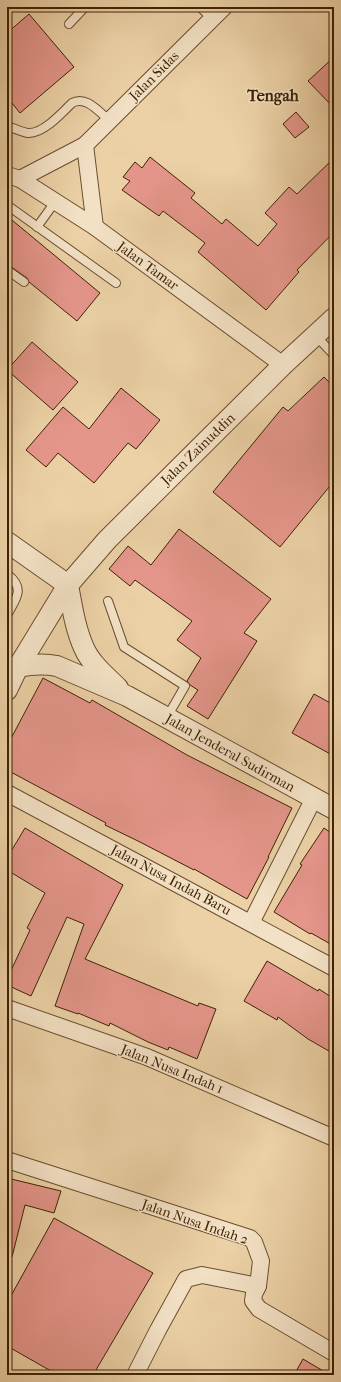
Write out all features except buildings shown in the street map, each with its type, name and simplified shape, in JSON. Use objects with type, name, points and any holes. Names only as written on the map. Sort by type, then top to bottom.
[{"type":"street","name":"Jalan Sidas","points":[[13,177],[85,145],[224,7]]},
{"type":"street","points":[[85,145],[95,227]]},
{"type":"street","name":"Jalan Tamar","points":[[13,177],[95,227],[284,365]]},
{"type":"street","name":"Jalan Zainuddin","points":[[7,690],[18,667],[68,585],[107,540],[284,365],[334,318]]},
{"type":"street","points":[[7,542],[68,585]]},
{"type":"street","name":"Jalan Jenderal Sudirman","points":[[68,585],[77,631],[84,649],[98,668],[127,696]]},
{"type":"street","name":"Jalan Jenderal Sudirman","points":[[18,667],[40,664],[57,666],[127,696],[334,809]]},
{"type":"street","name":"Jalan Nusa Indah Baru","points":[[7,793],[334,968]]},
{"type":"street","points":[[251,923],[314,798]]},
{"type":"street","name":"Jalan Nusa Indah 1","points":[[7,1008],[147,1057],[334,1138]]},
{"type":"street","name":"Jalan Nusa Indah 2","points":[[7,1160],[250,1238],[254,1242],[261,1261],[258,1286],[254,1294],[253,1301],[259,1309],[334,1353]]},
{"type":"street","points":[[135,1375],[186,1279],[202,1275],[258,1286]]},
{"type":"lane","points":[[69,24],[85,7]]},
{"type":"lane","points":[[200,7],[212,19]]},
{"type":"lane","points":[[7,126],[26,133],[33,133],[46,126],[72,104],[82,100],[110,121]]},
{"type":"lane","points":[[37,227],[55,202]]},
{"type":"lane","points":[[7,205],[116,282]]},
{"type":"lane","points":[[7,270],[24,282]]},
{"type":"lane","points":[[315,335],[334,355]]},
{"type":"lane","points":[[7,574],[17,584],[18,592],[16,600],[7,615]]},
{"type":"lane","points":[[108,601],[124,647],[185,686],[166,718]]},
{"type":"district","name":"Tengah","points":[[273,95]]}]
